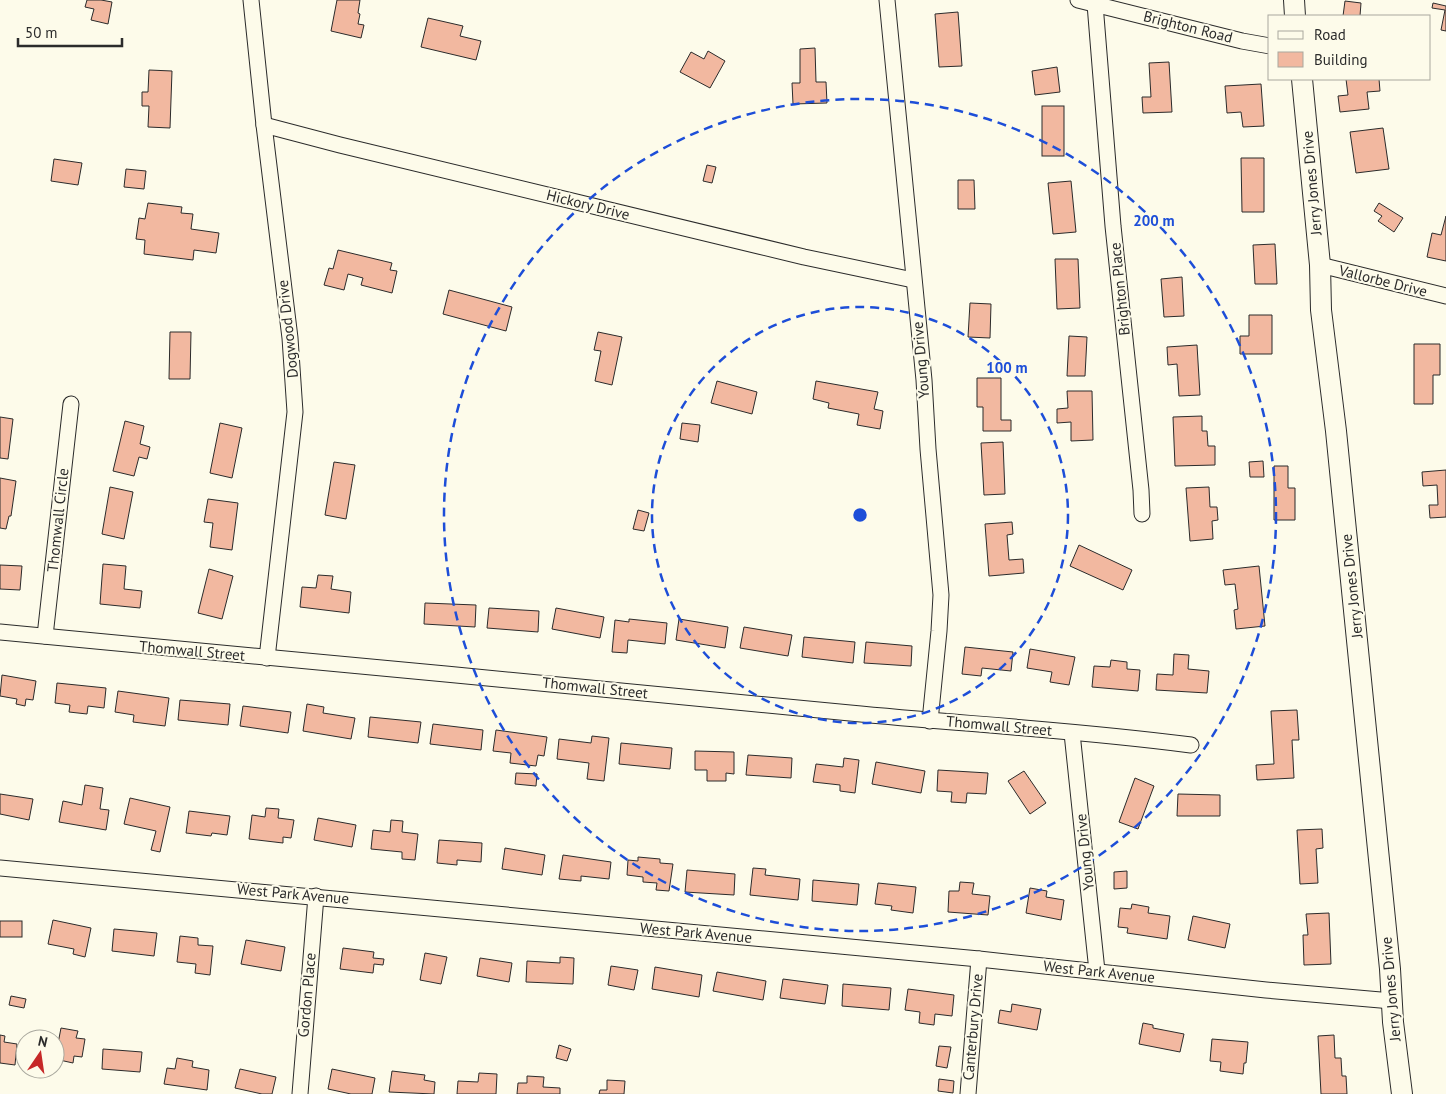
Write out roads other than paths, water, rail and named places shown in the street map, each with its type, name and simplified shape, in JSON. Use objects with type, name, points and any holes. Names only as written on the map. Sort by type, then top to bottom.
[{"type":"main road","points":[[1294,0],[1295,15]]},
{"type":"main road","name":"Jerry Jones Drive","points":[[1302,80],[1320,265],[1321,310],[1352,584],[1402,1094]]},
{"type":"street","name":"Dogwood Drive","points":[[251,0],[290,338],[295,412],[267,658]]},
{"type":"street","name":"Young Drive","points":[[887,0],[924,380],[941,595],[930,721]]},
{"type":"street","name":"Brighton Road","points":[[1078,0],[1242,41],[1268,46]]},
{"type":"street","name":"Brighton Place","points":[[1095,4],[1113,226],[1142,514]]},
{"type":"street","name":"Hickory Drive","points":[[264,125],[804,257],[913,280]]},
{"type":"street","name":"Vallorbe Drive","points":[[1320,265],[1446,296]]},
{"type":"street","name":"Thomwall Circle","points":[[45,636],[71,404]]},
{"type":"street","name":"Thomwall Street","points":[[0,632],[930,721],[1138,738],[1191,745]]},
{"type":"street","name":"Young Drive","points":[[1072,733],[1097,972]]},
{"type":"street","name":"West Park Avenue","points":[[0,868],[978,959],[1266,990],[1392,1001]]},
{"type":"street","name":"Gordon Place","points":[[300,1094],[316,896]]},
{"type":"street","name":"Canterbury Drive","points":[[968,1094],[978,959]]}]
